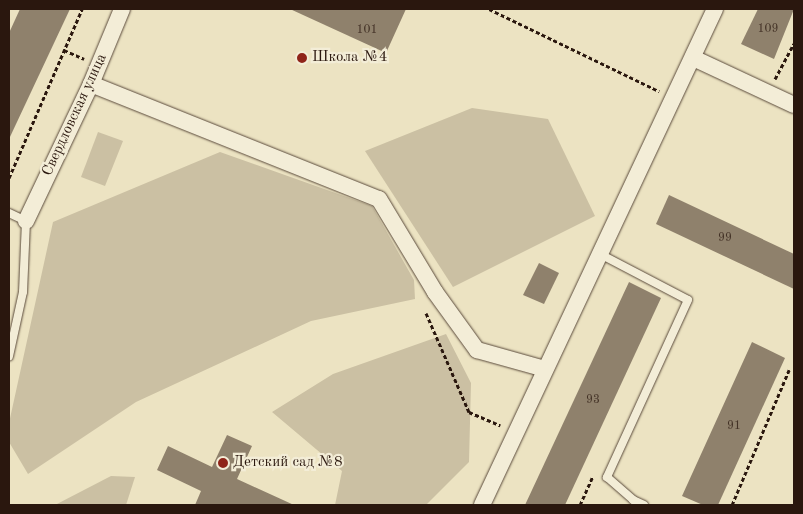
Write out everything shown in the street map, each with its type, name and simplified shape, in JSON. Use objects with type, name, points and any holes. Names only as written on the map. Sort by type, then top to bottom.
[{"type":"street","name":"Свердловская улица","points":[[26,221],[91,84],[122,9]]},
{"type":"street","points":[[482,505],[715,9]]},
{"type":"street","points":[[693,58],[794,105]]},
{"type":"street","points":[[91,84],[379,199],[435,292],[477,350],[545,369]]},
{"type":"lane","points":[[9,213],[26,221],[23,292],[9,356]]},
{"type":"lane","points":[[600,254],[688,300],[607,477],[632,500],[644,505]]},
{"type":"path","points":[[9,178],[82,9]]},
{"type":"path","points":[[489,9],[659,91]]},
{"type":"path","points":[[769,93],[794,44]]},
{"type":"path","points":[[64,50],[83,58]]},
{"type":"path","points":[[425,310],[469,412],[507,429]]},
{"type":"path","points":[[732,505],[789,370]]},
{"type":"path","points":[[580,505],[596,469]]},
{"type":"shaded area","points":[[472,108],[548,119],[595,216],[453,287],[365,151]]},
{"type":"shaded area","points":[[98,132],[123,141],[105,186],[81,177]]},
{"type":"shaded area","points":[[220,152],[372,206],[414,280],[415,299],[311,321],[136,402],[28,474],[9,442],[9,423],[53,222]]},
{"type":"shaded area","points":[[446,334],[471,383],[469,462],[426,505],[335,505],[342,471],[272,412],[333,374]]},
{"type":"shaded area","points":[[111,476],[135,477],[126,505],[55,505]]},
{"type":"building","points":[[20,9],[70,9],[9,139],[9,33]]},
{"type":"building","points":[[290,9],[406,9],[386,53]]},
{"type":"building","points":[[758,9],[794,9],[774,59],[741,44]]},
{"type":"building","points":[[669,195],[794,254],[794,289],[656,224]]},
{"type":"building","points":[[539,263],[559,273],[544,304],[523,295]]},
{"type":"building","points":[[629,282],[661,298],[565,505],[525,505]]},
{"type":"building","points":[[752,342],[785,358],[718,505],[703,505],[682,496]]},
{"type":"building","points":[[227,435],[252,446],[237,479],[294,505],[195,505],[201,491],[157,470],[168,446],[212,467]]},
{"type":"place","name":"Школа №4","points":[[302,58]]},
{"type":"place","name":"Детский сад №8","points":[[223,463]]}]
